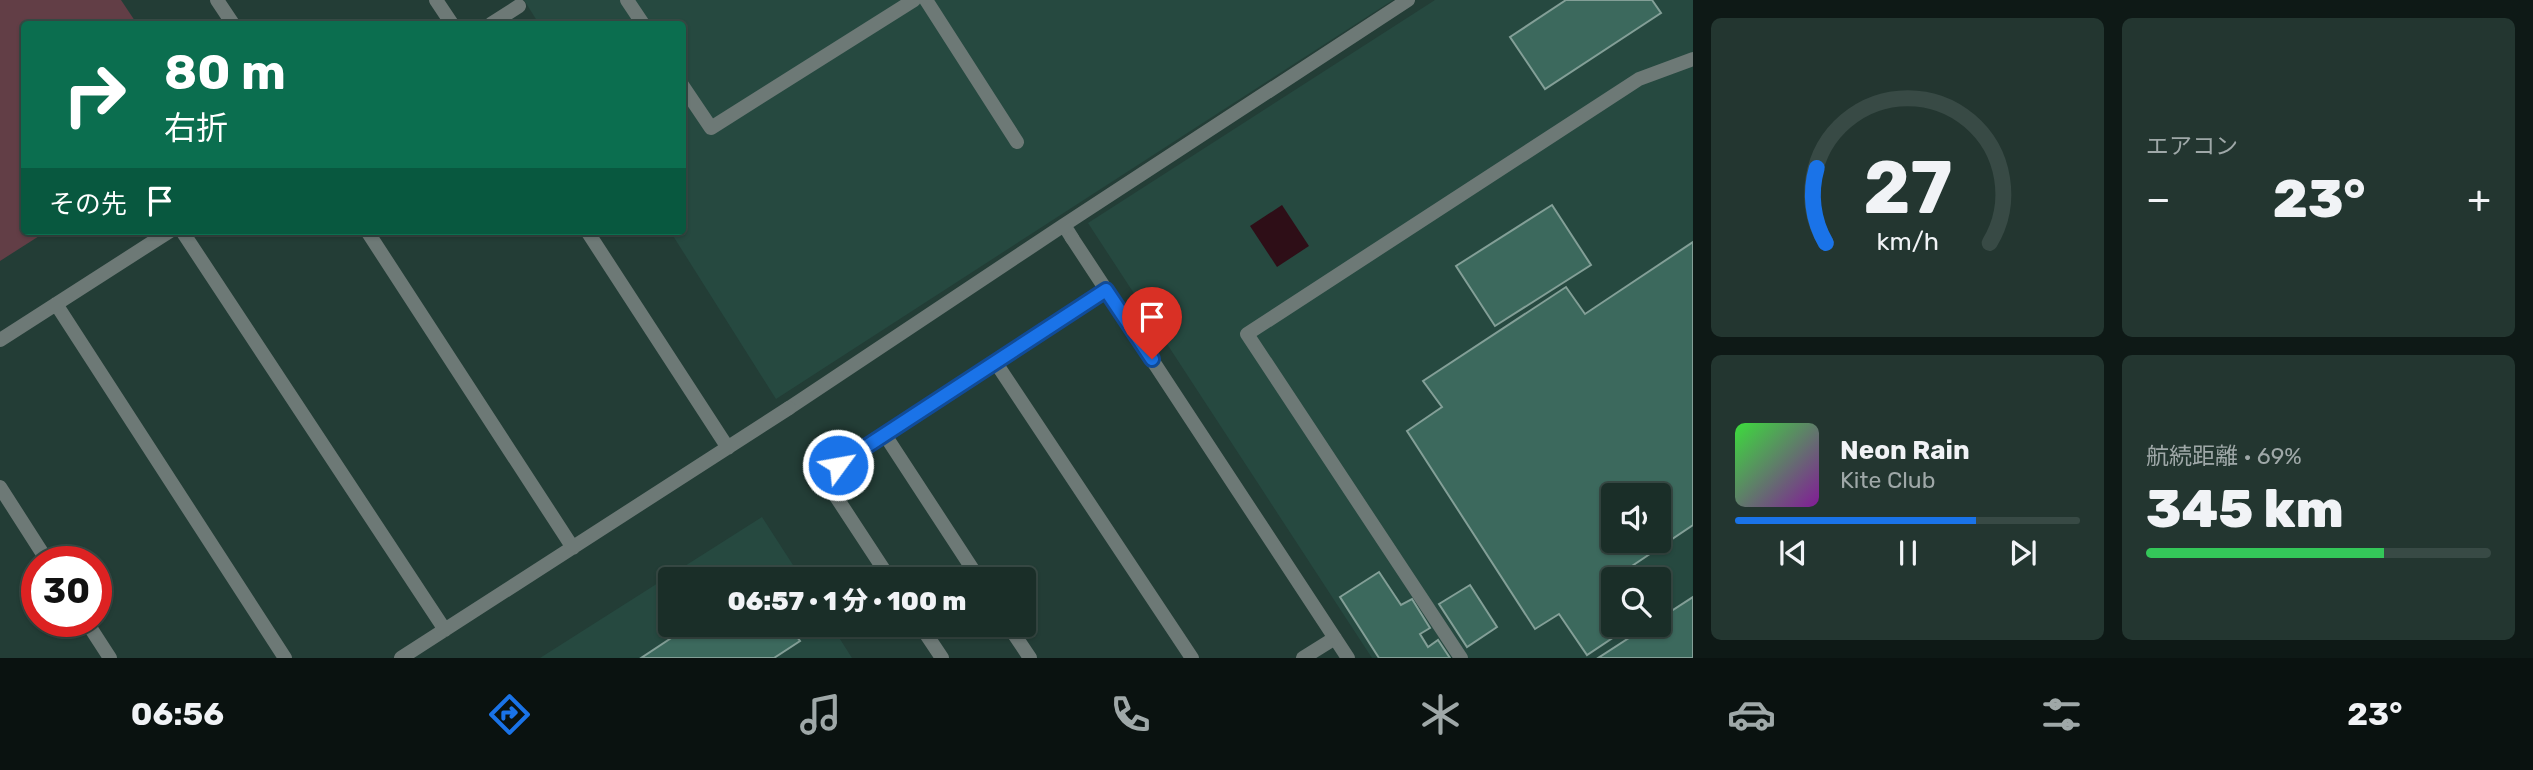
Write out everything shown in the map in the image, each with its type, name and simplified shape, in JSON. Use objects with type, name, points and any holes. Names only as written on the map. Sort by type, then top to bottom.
[{"type":"street","points":[[436,0],[450,21]]},
{"type":"street","points":[[627,0],[641,21]]},
{"type":"street","points":[[686,91],[711,128],[914,0]]},
{"type":"street","points":[[926,0],[1017,142]]},
{"type":"street","points":[[401,658],[728,448],[1408,0]]},
{"type":"street","points":[[222,2],[232,21]]},
{"type":"street","points":[[496,21],[519,6]]},
{"type":"street","points":[[1461,658],[1247,334],[1639,79],[1693,59]]},
{"type":"street","points":[[1064,225],[1348,658]]},
{"type":"street","points":[[0,340],[164,235]]},
{"type":"street","points":[[185,235],[445,630]]},
{"type":"street","points":[[370,235],[573,548]]},
{"type":"street","points":[[590,235],[728,448]]},
{"type":"street","points":[[882,567],[831,489],[838,465],[1106,290]]},
{"type":"street","points":[[56,304],[285,658]]},
{"type":"street","points":[[996,363],[1192,658]]},
{"type":"street","points":[[885,435],[971,567]]},
{"type":"street","points":[[0,487],[38,546]]},
{"type":"street","points":[[96,637],[110,658]]},
{"type":"street","points":[[928,637],[942,658]]},
{"type":"street","points":[[1016,637],[1030,658]]},
{"type":"street","points":[[1303,658],[1335,638]]},
{"type":"shaded area","points":[[0,0],[121,0],[135,21],[21,21],[21,235],[41,235],[0,261]]},
{"type":"shaded area","points":[[524,0],[1393,0],[776,399],[673,235],[686,235],[686,21],[537,21]]},
{"type":"shaded area","points":[[1435,0],[1693,0],[1693,658],[1372,658],[1088,223]]},
{"type":"shaded area","points":[[1282,205],[1309,246],[1277,267],[1250,226]]},
{"type":"shaded area","points":[[762,517],[794,567],[683,567]]},
{"type":"shaded area","points":[[658,583],[658,637],[839,637],[852,658],[540,658]]},
{"type":"building","points":[[1566,0],[1652,0],[1661,13],[1545,89],[1510,37]]},
{"type":"building","points":[[1552,205],[1591,265],[1495,326],[1456,266]]},
{"type":"building","points":[[1693,242],[1693,525],[1671,540],[1671,483],[1601,483],[1601,553],[1651,553],[1633,567],[1601,567],[1601,637],[1614,637],[1587,655],[1559,614],[1535,629],[1407,431],[1442,407],[1423,381],[1566,287],[1585,314]]},
{"type":"building","points":[[1379,572],[1401,605],[1412,599],[1430,628],[1420,634],[1428,647],[1438,640],[1450,658],[1379,658],[1340,597]]},
{"type":"building","points":[[1470,585],[1497,627],[1467,647],[1439,604]]},
{"type":"building","points":[[1693,597],[1693,658],[1598,658],[1630,637],[1671,637],[1671,611]]},
{"type":"building","points":[[673,637],[797,637],[800,641],[774,658],[641,658]]},
{"type":"route","points":[[838,465],[1106,290],[1152,359]]}]
